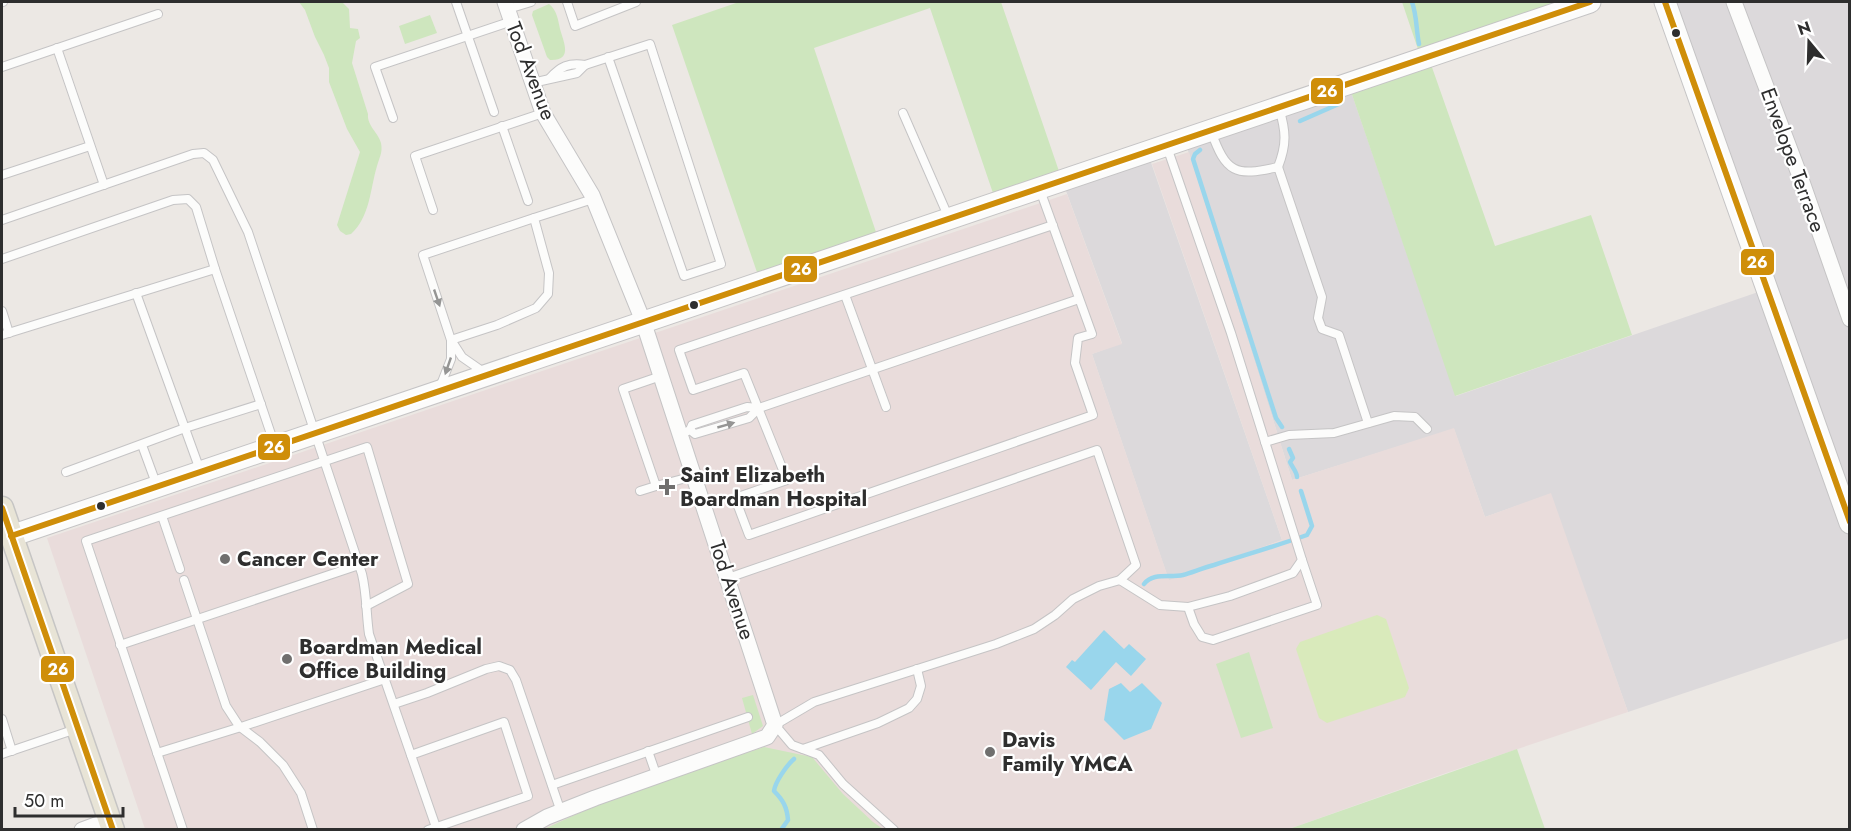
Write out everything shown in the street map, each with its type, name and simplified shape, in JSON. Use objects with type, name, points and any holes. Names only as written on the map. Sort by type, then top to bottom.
[{"type":"main road","points":[[2,508],[6,537],[78,729],[111,825]]},
{"type":"street","points":[[6,537],[1590,2]]},
{"type":"street","points":[[1665,2],[1850,523]]},
{"type":"street","name":"Envelope Terrace","points":[[1734,2],[1850,319]]},
{"type":"street","name":"Tod Avenue","points":[[508,11],[543,113],[593,199],[685,432],[694,476],[775,725]]},
{"type":"street","points":[[524,830],[561,812],[767,737],[775,725]]},
{"type":"street","points":[[81,830],[111,825]]},
{"type":"lane","points":[[456,2],[494,112]]},
{"type":"lane","points":[[393,118],[375,67],[468,36],[508,11],[531,2]]},
{"type":"lane","points":[[567,2],[575,26],[636,2]]},
{"type":"lane","points":[[2,67],[158,14]]},
{"type":"lane","points":[[532,84],[550,78],[559,68],[576,64],[585,65],[608,57],[650,44],[721,264],[684,276],[608,57]]},
{"type":"lane","points":[[57,48],[104,185]]},
{"type":"lane","points":[[1278,106],[1286,130],[1283,154],[1278,167],[1322,297],[1318,318],[1322,329],[1338,334],[1368,423]]},
{"type":"lane","points":[[434,210],[415,156],[543,113]]},
{"type":"lane","points":[[903,113],[948,218]]},
{"type":"lane","points":[[502,126],[528,201]]},
{"type":"lane","points":[[1210,129],[1219,153],[1238,171],[1257,172],[1278,167]]},
{"type":"lane","points":[[1166,144],[1231,333],[1317,605],[1213,640],[1202,637],[1188,607]]},
{"type":"lane","points":[[2,175],[90,146]]},
{"type":"lane","points":[[2,220],[193,154],[204,153],[213,160],[248,232],[325,462],[367,596],[369,634],[434,829],[528,796],[504,722],[411,755]]},
{"type":"lane","points":[[1039,187],[1053,225],[1079,299],[1092,334],[1078,339],[1075,363],[1093,415],[749,535],[735,498],[787,480],[744,373],[693,390],[679,350],[1053,225]]},
{"type":"lane","points":[[2,259],[173,200],[188,199],[196,207],[214,269],[275,446]]},
{"type":"lane","points":[[486,374],[462,357],[451,340],[423,255],[593,199]]},
{"type":"lane","points":[[451,340],[497,325],[536,308],[549,294],[549,273],[534,218]]},
{"type":"lane","points":[[2,310],[5,334],[214,269]]},
{"type":"lane","points":[[136,293],[200,471]]},
{"type":"lane","points":[[845,295],[886,407]]},
{"type":"lane","points":[[685,432],[695,434],[749,418],[759,408],[1079,299]]},
{"type":"lane","points":[[438,390],[451,359],[451,340]]},
{"type":"lane","points":[[656,486],[623,389],[661,376]]},
{"type":"lane","points":[[66,472],[185,428],[261,404]]},
{"type":"lane","points":[[1265,442],[1289,435],[1334,433],[1394,416],[1415,417],[1427,429]]},
{"type":"lane","points":[[142,445],[157,486]]},
{"type":"lane","points":[[183,830],[86,541],[367,447],[408,584],[366,606]]},
{"type":"lane","points":[[728,578],[1097,450],[1136,565],[1120,580],[1100,586],[1073,599],[1034,629],[814,702],[775,725],[792,745],[819,755],[843,784],[894,830]]},
{"type":"lane","points":[[640,491],[694,476]]},
{"type":"lane","points":[[162,516],[180,569]]},
{"type":"lane","points":[[1120,580],[1160,605],[1188,607],[1230,596],[1293,573],[1302,560]]},
{"type":"lane","points":[[120,645],[359,565]]},
{"type":"lane","points":[[184,580],[226,706],[241,727],[283,765],[301,793],[313,830]]},
{"type":"lane","points":[[394,704],[486,669],[499,666],[510,670],[516,680],[561,812]]},
{"type":"lane","points":[[803,749],[878,723],[909,708],[917,699],[921,686],[917,669]]},
{"type":"lane","points":[[157,753],[385,679]]},
{"type":"lane","points":[[552,785],[748,717]]},
{"type":"lane","points":[[2,719],[12,751]]},
{"type":"lane","points":[[2,754],[78,729]]},
{"type":"lane","points":[[648,751],[657,777]]},
{"type":"shaded area","points":[[1665,2],[1849,2],[1849,638],[1628,712],[1550,494],[1485,517],[1454,429],[1292,480],[1184,138],[1348,83],[1456,396],[1767,289]]},
{"type":"shaded area","points":[[1147,151],[1282,540],[1169,581],[1092,354],[1122,343],[1062,180]]},
{"type":"shaded area","name":"Saint Elizabeth Boardman Hospital","points":[[1189,152],[1292,480],[1454,428],[1485,517],[1551,493],[1628,712],[1289,829],[145,829],[47,538],[1067,194],[1122,344],[1092,354],[1169,580],[1282,540],[1152,164]]},
{"type":"green space","points":[[299,2],[342,2],[349,9],[350,28],[358,29],[360,38],[356,41],[352,63],[369,122],[380,139],[382,150],[366,211],[351,234],[346,235],[337,225],[360,152],[347,129],[329,82],[329,68],[305,10]]},
{"type":"green space","points":[[739,2],[1001,2],[1062,180],[996,202],[930,8],[814,48],[879,241],[760,281],[672,25]]},
{"type":"green space","points":[[1402,2],[1590,2],[1428,56],[1495,246],[1591,215],[1632,335],[1455,396],[1348,83],[1421,58]]},
{"type":"green space","points":[[549,4],[557,15],[565,45],[562,58],[557,60],[550,60],[547,57],[532,15],[533,11]]},
{"type":"green space","points":[[430,15],[437,33],[405,44],[399,26]]},
{"type":"green space","points":[[1377,615],[1386,619],[1409,688],[1405,697],[1327,723],[1319,718],[1296,649],[1300,642]]},
{"type":"green space","points":[[1249,652],[1273,728],[1241,738],[1216,664]]},
{"type":"green space","points":[[753,695],[763,726],[752,734],[742,698]]},
{"type":"green space","points":[[764,747],[812,757],[843,794],[883,829],[542,830],[614,797]]},
{"type":"green space","points":[[1517,749],[1545,829],[1289,829]]},
{"type":"water","points":[[1104,630],[1124,649],[1129,644],[1146,659],[1131,676],[1116,662],[1091,690],[1066,667],[1072,660],[1075,662]]},
{"type":"water","points":[[1121,683],[1130,692],[1142,683],[1162,703],[1151,729],[1124,740],[1104,720],[1109,689]]},
{"type":"waterway","points":[[1412,2],[1419,44]]},
{"type":"waterway","points":[[1300,121],[1341,103]]},
{"type":"waterway","points":[[1200,150],[1193,159],[1276,418],[1282,427]]},
{"type":"waterway","points":[[1289,449],[1293,458],[1290,462],[1297,477]]},
{"type":"waterway","points":[[1144,584],[1152,578],[1183,575],[1307,535],[1312,526],[1301,491]]},
{"type":"waterway","points":[[781,830],[788,820],[784,804],[774,791],[782,774],[794,759]]},
{"type":"transit line","name":"26","points":[[11,536],[1590,2]]},
{"type":"transit line","name":"26","points":[[1665,2],[1850,522]]},
{"type":"transit line","name":"26","points":[[2,508],[113,830]]},
{"type":"place","name":"Saint Elizabeth Boardman Hospital","points":[[667,487]]},
{"type":"place","name":"Cancer Center","points":[[225,559]]},
{"type":"place","name":"Boardman Medical Office Building","points":[[287,659]]},
{"type":"place","name":"Davis Family YMCA","points":[[990,752]]}]
